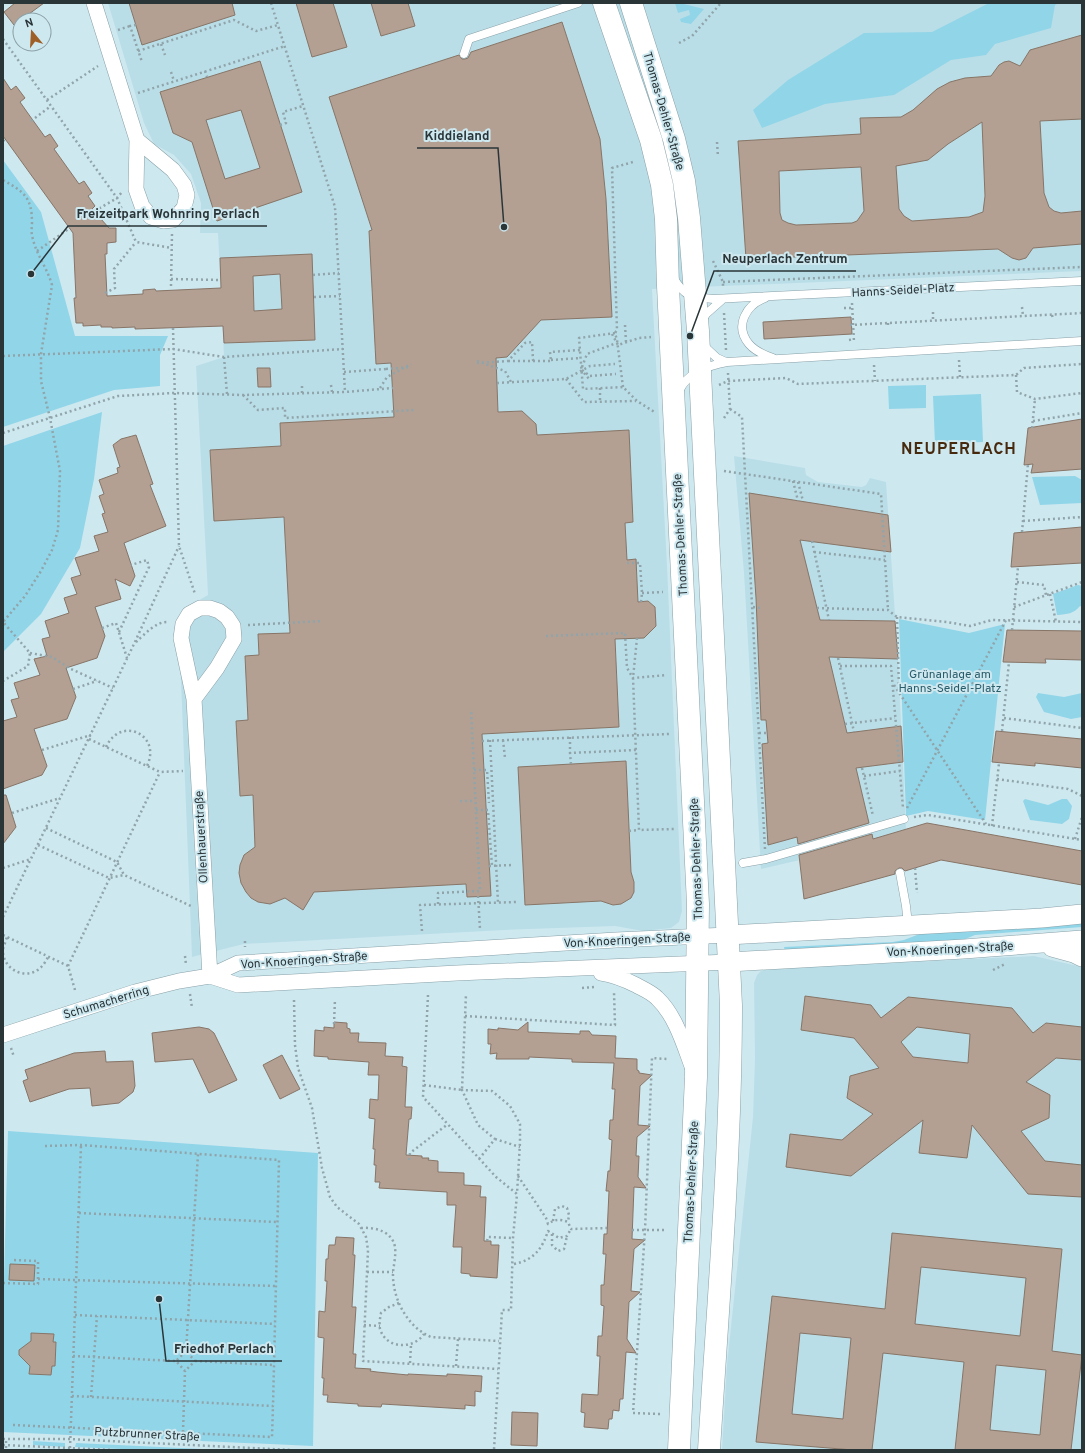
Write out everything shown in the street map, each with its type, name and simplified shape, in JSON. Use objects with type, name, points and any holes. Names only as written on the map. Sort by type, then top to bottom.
[{"type":"main road","name":"Thomas-Dehler-Straße","points":[[604,3],[651,140],[662,185],[666,218],[668,268],[664,409],[698,904],[696,1077],[679,1450]]},
{"type":"main road","name":"Thomas-Dehler-Straße","points":[[632,3],[674,139],[684,181],[694,269],[698,335],[728,935],[731,1036],[729,1110],[709,1450]]},
{"type":"main road","points":[[668,268],[675,276],[681,279],[689,277],[694,269]]},
{"type":"street","points":[[94,3],[137,140],[136,189],[142,206],[151,217],[163,221],[172,220],[184,208],[187,195],[184,185],[172,170],[137,140]]},
{"type":"street","points":[[183,624],[189,614],[200,608],[210,608],[219,611],[227,617],[233,626],[234,638],[217,668],[194,698]]},
{"type":"street","name":"Ollenhauerstraße","points":[[183,624],[181,638],[194,698],[210,976]]},
{"type":"street","points":[[698,937],[1042,918],[1082,914]]},
{"type":"street","name":"Von-Knoeringen-Straße","points":[[210,976],[238,963],[608,940],[698,937]]},
{"type":"street","name":"Von-Knoeringen-Straße","points":[[210,976],[238,985],[698,964],[1041,944],[1082,940]]},
{"type":"street","points":[[1041,944],[1074,953],[1082,957]]},
{"type":"street","name":"Von-Knoeringen-Straße","points":[[578,969],[616,976],[656,997],[665,1006],[679,1033],[696,1077]]},
{"type":"street","name":"Schumacherring","points":[[3,1035],[135,992],[210,976]]},
{"type":"lane","points":[[464,54],[469,40],[578,3]]},
{"type":"lane","name":"Hanns-Seidel-Platz","points":[[668,268],[677,284],[690,296],[723,299],[1082,281]]},
{"type":"lane","points":[[768,297],[753,305],[745,314],[743,328],[744,337],[749,345],[760,353],[776,359]]},
{"type":"lane","points":[[723,299],[706,314],[698,335],[706,349],[717,358],[727,362]]},
{"type":"lane","points":[[664,409],[681,386],[699,370],[727,362],[1082,341]]},
{"type":"lane","points":[[743,863],[766,859],[904,819]]},
{"type":"lane","points":[[900,872],[908,925]]},
{"type":"path","points":[[271,3],[336,207],[345,392]]},
{"type":"path","points":[[679,43],[692,36],[721,3]]},
{"type":"path","points":[[138,51],[234,20],[256,31],[278,24]]},
{"type":"path","points":[[124,28],[136,25]]},
{"type":"path","points":[[130,26],[142,62]]},
{"type":"path","points":[[3,39],[117,198],[136,242]]},
{"type":"path","points":[[161,44],[165,54]]},
{"type":"path","points":[[153,88],[285,46]]},
{"type":"path","points":[[47,100],[112,57]]},
{"type":"path","points":[[205,71],[207,77]]},
{"type":"path","points":[[171,72],[174,81]]},
{"type":"path","points":[[31,121],[51,106]]},
{"type":"path","points":[[280,125],[286,123],[283,112],[303,106]]},
{"type":"path","points":[[717,142],[718,158]]},
{"type":"path","points":[[614,334],[617,330],[612,168],[633,162]]},
{"type":"path","points":[[95,211],[117,198],[137,173]]},
{"type":"path","points":[[3,180],[25,195],[30,204],[32,235],[37,251],[45,265],[52,285],[41,354],[41,381],[60,471],[58,530],[52,550],[25,596],[3,622],[30,653],[52,657],[71,669],[113,688]]},
{"type":"path","points":[[171,286],[172,220]]},
{"type":"path","points":[[37,251],[70,228]]},
{"type":"path","points":[[136,242],[172,248]]},
{"type":"path","points":[[105,293],[115,288],[114,268],[136,242]]},
{"type":"path","points":[[722,282],[1082,267]]},
{"type":"path","points":[[313,275],[339,274]]},
{"type":"path","points":[[170,279],[221,280]]},
{"type":"path","points":[[851,293],[855,354]]},
{"type":"path","points":[[314,298],[340,296]]},
{"type":"path","points":[[723,299],[730,409],[724,418]]},
{"type":"path","points":[[1022,307],[1023,316]]},
{"type":"path","points":[[844,308],[852,308]]},
{"type":"path","points":[[933,312],[933,321]]},
{"type":"path","points":[[852,325],[1082,313]]},
{"type":"path","points":[[1052,315],[1053,320]]},
{"type":"path","points":[[1028,316],[1029,320]]},
{"type":"path","points":[[850,321],[852,325],[851,331]]},
{"type":"path","points":[[888,323],[888,328]]},
{"type":"path","points":[[625,325],[626,342]]},
{"type":"path","points":[[173,328],[179,546],[200,608]]},
{"type":"path","points":[[614,334],[579,338],[583,389],[623,387]]},
{"type":"path","points":[[614,334],[618,345],[619,367],[623,387],[637,401]]},
{"type":"path","points":[[586,337],[587,341]]},
{"type":"path","points":[[618,345],[639,338],[651,337]]},
{"type":"path","points":[[849,340],[854,339]]},
{"type":"path","points":[[508,361],[526,343],[532,342],[533,360],[581,358]]},
{"type":"path","points":[[582,370],[587,354],[614,344]]},
{"type":"path","points":[[3,356],[173,349],[224,357],[343,349]]},
{"type":"path","points":[[511,382],[505,372],[477,362],[551,361],[550,352],[580,350]]},
{"type":"path","points":[[874,353],[875,381]]},
{"type":"path","points":[[224,357],[227,394]]},
{"type":"path","points":[[497,383],[566,379],[590,366],[615,364]]},
{"type":"path","points":[[728,381],[786,378],[798,384],[1016,375],[1024,368],[1082,364]]},
{"type":"path","points":[[344,372],[411,366],[387,377],[380,389]]},
{"type":"path","points":[[959,368],[960,377]]},
{"type":"path","points":[[582,370],[590,376],[616,374]]},
{"type":"path","points":[[582,370],[590,380]]},
{"type":"path","points":[[1016,375],[1017,392],[1035,399],[1082,393]]},
{"type":"path","points":[[566,379],[584,402],[637,401],[664,409]]},
{"type":"path","points":[[331,385],[332,392]]},
{"type":"path","points":[[302,386],[302,393]]},
{"type":"path","points":[[3,433],[118,396],[174,393],[243,395],[345,392],[393,388]]},
{"type":"path","points":[[600,388],[600,402]]},
{"type":"path","points":[[243,395],[258,410],[284,408],[285,418],[414,410]]},
{"type":"path","points":[[1032,428],[1035,399]]},
{"type":"path","points":[[730,409],[742,417],[766,859]]},
{"type":"path","points":[[1033,421],[1082,413]]},
{"type":"path","points":[[1022,532],[1028,464]]},
{"type":"path","points":[[723,471],[881,494],[888,610]]},
{"type":"path","points":[[793,481],[798,501]]},
{"type":"path","points":[[798,482],[803,502]]},
{"type":"path","points":[[1023,521],[1082,517]]},
{"type":"path","points":[[812,541],[829,620]]},
{"type":"path","points":[[3,917],[128,658],[179,546]]},
{"type":"path","points":[[814,552],[885,560]]},
{"type":"path","points":[[119,632],[149,567],[147,560],[131,565]]},
{"type":"path","points":[[627,563],[640,563],[642,593],[641,602]]},
{"type":"path","points":[[1012,630],[1018,567]]},
{"type":"path","points":[[1016,582],[1044,585],[1046,595]]},
{"type":"path","points":[[1014,607],[1082,582]]},
{"type":"path","points":[[642,593],[663,592]]},
{"type":"path","points":[[1050,594],[1056,622]]},
{"type":"path","points":[[753,607],[761,608]]},
{"type":"path","points":[[817,608],[888,610],[897,617],[970,626],[992,620],[1082,622]]},
{"type":"path","points":[[897,617],[899,691]]},
{"type":"path","points":[[840,666],[891,666],[903,814],[1006,620]]},
{"type":"path","points":[[233,626],[323,621]]},
{"type":"path","points":[[134,644],[149,631],[164,622],[183,624]]},
{"type":"path","points":[[102,628],[116,623],[128,658]]},
{"type":"path","points":[[546,636],[625,633],[627,668],[633,678]]},
{"type":"path","points":[[637,638],[633,678],[639,830]]},
{"type":"path","points":[[3,681],[28,666],[30,653]]},
{"type":"path","points":[[838,658],[854,732]]},
{"type":"path","points":[[1002,731],[1009,662]]},
{"type":"path","points":[[633,678],[667,675]]},
{"type":"path","points":[[73,689],[97,682]]},
{"type":"path","points":[[893,684],[986,824]]},
{"type":"path","points":[[438,904],[438,893],[480,891],[471,709]]},
{"type":"path","points":[[845,724],[895,718]]},
{"type":"path","points":[[1004,718],[1082,728]]},
{"type":"path","points":[[106,747],[109,740],[115,734],[130,730],[137,732],[147,741],[150,747],[151,754],[147,766]]},
{"type":"path","points":[[759,733],[767,733]]},
{"type":"path","points":[[482,741],[670,734]]},
{"type":"path","points":[[42,750],[91,735]]},
{"type":"path","points":[[570,737],[571,764]]},
{"type":"path","points":[[89,739],[160,772],[183,771]]},
{"type":"path","points":[[490,740],[498,903]]},
{"type":"path","points":[[503,740],[505,758]]},
{"type":"path","points":[[570,753],[636,750]]},
{"type":"path","points":[[992,826],[999,763]]},
{"type":"path","points":[[862,768],[876,827]]},
{"type":"path","points":[[474,770],[487,770],[487,803],[493,802]]},
{"type":"path","points":[[864,776],[900,770]]},
{"type":"path","points":[[75,990],[68,966],[160,772]]},
{"type":"path","points":[[997,779],[1068,789],[1082,796]]},
{"type":"path","points":[[12,813],[60,798]]},
{"type":"path","points":[[460,801],[475,801]]},
{"type":"path","points":[[476,810],[488,810],[490,866],[512,865]]},
{"type":"path","points":[[904,819],[928,815],[1082,840]]},
{"type":"path","points":[[1075,839],[1082,817]]},
{"type":"path","points":[[46,828],[117,862],[124,875],[185,904]]},
{"type":"path","points":[[629,831],[674,829]]},
{"type":"path","points":[[38,845],[109,878],[124,875]]},
{"type":"path","points":[[3,868],[31,859]]},
{"type":"path","points":[[915,868],[917,895]]},
{"type":"path","points":[[478,896],[480,929]]},
{"type":"path","points":[[422,931],[420,905],[517,902]]},
{"type":"path","points":[[3,935],[68,966]]},
{"type":"path","points":[[3,949],[7,937]]},
{"type":"path","points":[[3,953],[6,963],[10,968],[16,972],[24,974],[38,970],[44,965],[48,956]]},
{"type":"path","points":[[190,991],[192,1008]]},
{"type":"path","points":[[465,1016],[615,1025],[614,991]]},
{"type":"path","points":[[466,994],[462,1090],[478,1125],[495,1139],[520,1146]]},
{"type":"path","points":[[428,995],[423,1097],[496,1177],[516,1194]]},
{"type":"path","points":[[334,1024],[335,999]]},
{"type":"path","points":[[294,1000],[295,1045],[298,1068],[312,1108],[322,1168],[330,1197],[337,1207],[359,1224],[366,1237],[368,1250],[363,1361],[498,1369]]},
{"type":"path","points":[[660,1414],[634,1413],[645,1230],[652,1058],[667,1058]]},
{"type":"path","points":[[424,1085],[462,1090],[492,1091],[510,1106],[520,1124],[520,1146],[513,1238],[514,1264],[511,1310],[502,1310],[499,1341],[494,1450]]},
{"type":"path","points":[[409,1160],[410,1153],[448,1124]]},
{"type":"path","points":[[479,1159],[495,1139]]},
{"type":"path","points":[[13,1426],[183,1432],[272,1437],[279,1160],[81,1145],[45,1146]]},
{"type":"path","points":[[70,1448],[81,1145]]},
{"type":"path","points":[[176,1361],[186,1351],[198,1154]]},
{"type":"path","points":[[514,1264],[533,1256],[544,1244],[548,1230],[546,1218],[518,1175]]},
{"type":"path","points":[[553,1221],[555,1209],[562,1206],[567,1208],[569,1215],[568,1222],[571,1229]]},
{"type":"path","points":[[79,1213],[277,1222]]},
{"type":"path","points":[[548,1224],[560,1219],[568,1222]]},
{"type":"path","points":[[361,1228],[371,1227],[380,1229],[392,1239],[395,1252],[393,1272],[396,1292],[406,1316],[415,1327],[431,1337],[499,1341]]},
{"type":"path","points":[[571,1229],[607,1228]]},
{"type":"path","points":[[552,1234],[552,1245],[558,1251],[564,1249],[567,1236],[571,1229]]},
{"type":"path","points":[[548,1230],[559,1238],[567,1236]]},
{"type":"path","points":[[632,1230],[667,1230]]},
{"type":"path","points":[[487,1241],[488,1237],[513,1238]]},
{"type":"path","points":[[3,1283],[38,1284],[38,1261],[10,1260]]},
{"type":"path","points":[[367,1272],[393,1272]]},
{"type":"path","points":[[38,1279],[276,1286]]},
{"type":"path","points":[[400,1303],[389,1307],[381,1313],[380,1326],[386,1339],[400,1346],[411,1345],[418,1341],[424,1334]]},
{"type":"path","points":[[75,1315],[275,1324]]},
{"type":"path","points":[[91,1397],[97,1316]]},
{"type":"path","points":[[364,1325],[380,1326]]},
{"type":"path","points":[[456,1366],[458,1339]]},
{"type":"path","points":[[410,1363],[411,1345]]},
{"type":"path","points":[[186,1351],[195,1361],[274,1366]]},
{"type":"path","points":[[73,1356],[176,1361],[185,1371]]},
{"type":"path","points":[[183,1432],[185,1371],[195,1361]]},
{"type":"path","points":[[72,1396],[273,1406]]},
{"type":"path","points":[[5,1439],[5,1446]]},
{"type":"path","name":"Putzbrunner Straße","points":[[5,1439],[70,1439],[291,1450]]},
{"type":"path","name":"Putzbrunner Straße","points":[[5,1446],[113,1450]]},
{"type":"shaded area","points":[[108,3],[1082,3],[1082,271],[652,289],[667,565],[682,911],[679,922],[671,928],[643,931],[615,926],[504,930],[244,944],[192,957],[180,656],[196,602],[208,595],[196,366],[224,357],[218,233],[200,233],[201,203],[191,174],[174,155],[154,144],[144,123]]},
{"type":"shaded area","points":[[734,456],[805,468],[806,475],[818,482],[862,487],[866,485],[870,478],[886,482],[898,659],[906,830],[800,860],[761,869],[744,573]]},
{"type":"shaded area","points":[[1034,956],[1082,967],[1082,1450],[722,1450],[727,1365],[753,1117],[755,1058],[754,983],[757,975],[761,971],[768,969]]},
{"type":"green space","points":[[675,3],[704,9],[691,24],[681,22],[680,19],[690,15],[689,10],[678,13]]},
{"type":"green space","points":[[989,3],[1059,3],[1055,5],[1051,28],[995,44],[986,55],[951,60],[894,95],[825,104],[762,128],[753,110],[788,80],[864,33],[932,32]]},
{"type":"green space","points":[[3,160],[41,212],[75,336],[168,336],[160,355],[160,386],[114,390],[3,427]]},
{"type":"green space","points":[[926,385],[926,408],[889,409],[888,386]]},
{"type":"green space","points":[[981,394],[983,442],[935,444],[933,396]]},
{"type":"green space","points":[[102,412],[94,479],[80,548],[41,614],[3,652],[3,446]]},
{"type":"green space","points":[[1075,476],[1082,480],[1082,503],[1040,505],[1032,477]]},
{"type":"green space","points":[[1078,585],[1082,586],[1082,607],[1080,606],[1075,611],[1070,613],[1057,615],[1053,594]]},
{"type":"green space","name":"Grünanlage am Hanns-Seidel-Platz","points":[[899,619],[969,633],[1005,624],[985,820],[928,811],[906,816]]},
{"type":"green space","points":[[1038,693],[1064,697],[1082,693],[1082,717],[1071,719],[1044,712],[1036,697]]},
{"type":"green space","points":[[1025,799],[1048,805],[1062,799],[1067,799],[1072,806],[1069,819],[1062,824],[1030,820],[1023,801]]},
{"type":"green space","points":[[1082,922],[1082,927],[975,935],[953,944],[785,952],[784,947],[893,942],[904,940],[922,933]]},
{"type":"green space","points":[[8,1131],[318,1153],[313,1446],[3,1432],[3,1315]]},
{"type":"green space","points":[[33,1441],[65,1443],[65,1447],[33,1445]]},
{"type":"green space","points":[[76,1443],[223,1450],[144,1450],[75,1447]]},
{"type":"building","points":[[15,3],[44,3],[32,12],[12,12],[12,22],[4,12]]},
{"type":"building","points":[[129,3],[232,3],[235,15],[142,45]]},
{"type":"building","points":[[296,3],[333,3],[347,47],[312,57]]},
{"type":"building","points":[[371,3],[408,3],[415,26],[381,36]]},
{"type":"building","points":[[562,22],[600,139],[606,199],[612,317],[541,320],[507,357],[496,358],[498,412],[522,411],[536,424],[537,435],[629,430],[633,522],[625,523],[627,560],[636,559],[638,602],[648,601],[655,607],[656,626],[644,638],[615,639],[619,727],[482,734],[491,896],[467,897],[466,884],[314,892],[303,910],[285,898],[270,904],[258,902],[251,898],[246,892],[241,883],[239,873],[244,855],[255,847],[253,795],[240,796],[236,721],[248,720],[245,656],[259,655],[258,634],[290,633],[284,517],[214,521],[210,450],[281,446],[280,423],[394,417],[391,363],[376,364],[369,231],[372,230],[329,97],[459,55],[462,59],[465,59],[468,58],[471,52]]},
{"type":"building","points":[[1082,35],[1082,119],[1040,121],[1044,193],[1049,207],[1054,211],[1061,213],[1082,211],[1082,244],[1033,248],[1026,258],[1019,260],[1012,258],[998,249],[746,259],[738,141],[861,134],[860,118],[901,117],[913,110],[937,89],[950,82],[965,78],[991,76],[999,65],[1004,62],[1009,61],[1020,66],[1030,50]],"holes":[[[982,122],[985,196],[983,212],[969,217],[912,221],[904,216],[899,209],[896,166],[928,160],[948,144]],[[861,167],[864,211],[857,221],[852,223],[796,225],[782,220],[780,213],[779,171]]]},
{"type":"building","points":[[260,61],[302,192],[217,221],[192,142],[173,133],[160,92]],"holes":[[[241,110],[260,168],[225,179],[206,120]]]},
{"type":"building","points":[[3,78],[11,90],[16,86],[25,98],[20,102],[45,137],[50,134],[58,146],[54,149],[79,184],[84,181],[92,193],[88,196],[95,206],[92,209],[109,228],[116,228],[116,242],[107,243],[107,254],[105,254],[107,296],[143,294],[143,290],[155,289],[156,291],[221,288],[220,258],[312,254],[315,340],[224,343],[223,326],[135,329],[135,327],[101,327],[101,325],[83,326],[83,323],[76,323],[73,233],[3,136]],"holes":[[[280,274],[282,309],[254,311],[253,276]]]},
{"type":"building","points":[[851,317],[852,334],[764,339],[763,322]]},
{"type":"building","points":[[257,368],[270,368],[271,387],[258,387]]},
{"type":"building","points":[[1082,419],[1082,469],[1031,473],[1033,464],[1024,465],[1028,428]]},
{"type":"building","points":[[136,435],[153,484],[150,485],[166,526],[124,543],[135,576],[130,586],[115,579],[121,599],[95,607],[105,636],[97,658],[66,668],[76,697],[67,719],[34,729],[47,766],[42,775],[3,789],[3,721],[17,717],[11,700],[19,698],[14,683],[40,675],[34,659],[47,656],[42,639],[50,637],[45,621],[69,613],[64,598],[77,594],[71,578],[81,575],[75,558],[99,551],[94,536],[108,532],[102,514],[105,513],[99,496],[104,494],[99,480],[118,473],[117,468],[120,467],[113,445],[121,439]]},
{"type":"building","points":[[749,493],[888,515],[891,552],[800,540],[820,620],[895,621],[898,659],[829,657],[847,733],[901,726],[903,762],[856,768],[869,823],[798,844],[797,837],[768,845],[762,744],[768,743],[766,720],[761,720],[756,598]]},
{"type":"building","points":[[1082,527],[1082,563],[1011,567],[1014,533]]},
{"type":"building","points":[[1007,630],[1082,631],[1082,660],[1045,659],[1046,663],[1003,662]]},
{"type":"building","points":[[996,731],[1082,739],[1082,768],[1035,763],[1035,766],[992,762]]},
{"type":"building","points":[[626,761],[631,872],[634,882],[634,892],[631,898],[621,904],[613,905],[601,901],[525,905],[518,767]]},
{"type":"building","points":[[3,795],[6,795],[16,827],[3,844]]},
{"type":"building","points":[[927,823],[1082,851],[1082,885],[941,860],[905,871],[902,868],[899,868],[895,871],[895,874],[804,899],[799,855],[872,834],[873,839]]},
{"type":"building","points":[[805,996],[871,1005],[881,1018],[908,997],[1012,1008],[1033,1033],[1046,1023],[1082,1027],[1082,1060],[1056,1058],[1026,1082],[1050,1095],[1049,1118],[1021,1131],[1045,1161],[1082,1165],[1082,1197],[1028,1194],[972,1125],[967,1158],[919,1153],[923,1120],[851,1176],[786,1167],[790,1134],[842,1140],[873,1114],[847,1098],[850,1076],[879,1068],[854,1038],[801,1030]],"holes":[[[917,1027],[970,1034],[968,1063],[913,1057],[901,1042]]]},
{"type":"building","points":[[334,1022],[347,1023],[347,1028],[350,1029],[350,1033],[359,1033],[358,1042],[386,1043],[385,1056],[403,1057],[402,1066],[407,1067],[405,1107],[412,1107],[411,1119],[409,1119],[406,1155],[422,1156],[422,1158],[429,1158],[428,1160],[438,1161],[438,1172],[464,1173],[464,1185],[481,1186],[480,1197],[486,1197],[484,1241],[491,1241],[491,1245],[499,1245],[497,1278],[470,1276],[470,1274],[461,1273],[462,1247],[453,1247],[456,1205],[447,1205],[447,1192],[379,1188],[380,1182],[375,1182],[376,1165],[374,1165],[375,1149],[373,1149],[375,1119],[369,1118],[370,1099],[378,1100],[379,1075],[368,1075],[369,1062],[328,1059],[328,1057],[314,1056],[315,1030],[324,1031],[324,1027],[334,1028]]},
{"type":"building","points":[[528,1022],[528,1032],[580,1034],[580,1031],[589,1031],[592,1035],[616,1036],[615,1058],[637,1059],[637,1070],[639,1073],[652,1075],[640,1086],[638,1125],[650,1126],[637,1137],[636,1156],[639,1156],[638,1177],[646,1188],[634,1187],[632,1239],[645,1240],[634,1249],[631,1291],[640,1292],[629,1302],[627,1339],[636,1353],[626,1352],[623,1399],[620,1399],[619,1411],[613,1410],[612,1419],[609,1419],[608,1429],[584,1427],[585,1413],[581,1412],[582,1394],[598,1395],[600,1356],[597,1356],[598,1336],[602,1336],[604,1306],[601,1305],[601,1285],[604,1285],[606,1254],[603,1254],[604,1234],[607,1234],[609,1191],[606,1191],[608,1171],[610,1171],[612,1140],[609,1139],[610,1120],[613,1120],[614,1105],[615,1089],[612,1089],[614,1063],[572,1062],[572,1059],[529,1057],[529,1059],[496,1059],[497,1053],[490,1054],[491,1044],[488,1044],[488,1029],[498,1030],[498,1028],[518,1030]]},
{"type":"building","points":[[199,1027],[209,1029],[214,1033],[237,1080],[209,1093],[193,1059],[155,1062],[152,1033]]},
{"type":"building","points":[[105,1051],[106,1062],[133,1061],[135,1086],[133,1092],[119,1103],[92,1106],[90,1088],[69,1089],[30,1102],[23,1081],[28,1079],[25,1070],[74,1053]]},
{"type":"building","points":[[282,1055],[300,1089],[280,1099],[263,1065]]},
{"type":"building","points":[[892,1233],[1062,1249],[1052,1351],[1082,1355],[1071,1450],[955,1450],[964,1362],[883,1353],[872,1450],[853,1450],[756,1442],[772,1296],[885,1309]],"holes":[[[921,1267],[1026,1278],[1020,1336],[915,1324]],[[800,1333],[851,1338],[843,1419],[792,1414]],[[996,1365],[1046,1370],[1040,1435],[990,1430]]]},
{"type":"building","points":[[336,1237],[354,1238],[353,1255],[355,1255],[352,1307],[356,1307],[353,1354],[356,1354],[355,1368],[408,1375],[447,1376],[447,1374],[482,1376],[481,1392],[475,1391],[475,1406],[465,1405],[465,1409],[382,1404],[381,1407],[327,1402],[328,1395],[323,1395],[324,1378],[322,1378],[324,1338],[318,1337],[319,1311],[325,1312],[327,1281],[325,1281],[326,1259],[328,1259],[329,1245],[335,1245]]},
{"type":"building","points":[[10,1264],[35,1265],[34,1281],[9,1280]]},
{"type":"building","points":[[31,1333],[54,1334],[53,1342],[56,1342],[55,1366],[52,1366],[51,1375],[29,1374],[30,1366],[19,1355],[19,1350],[31,1341]]},
{"type":"building","points":[[512,1412],[538,1413],[537,1446],[511,1445]]},
{"type":"place","name":"Kiddieland","points":[[504,227]]},
{"type":"place","name":"Freizeitpark Wohnring Perlach","points":[[31,274]]},
{"type":"place","name":"Neuperlach Zentrum","points":[[690,336]]},
{"type":"place","name":"Friedhof Perlach","points":[[159,1299]]},
{"type":"district","name":"NEUPERLACH","points":[[959,448]]}]
